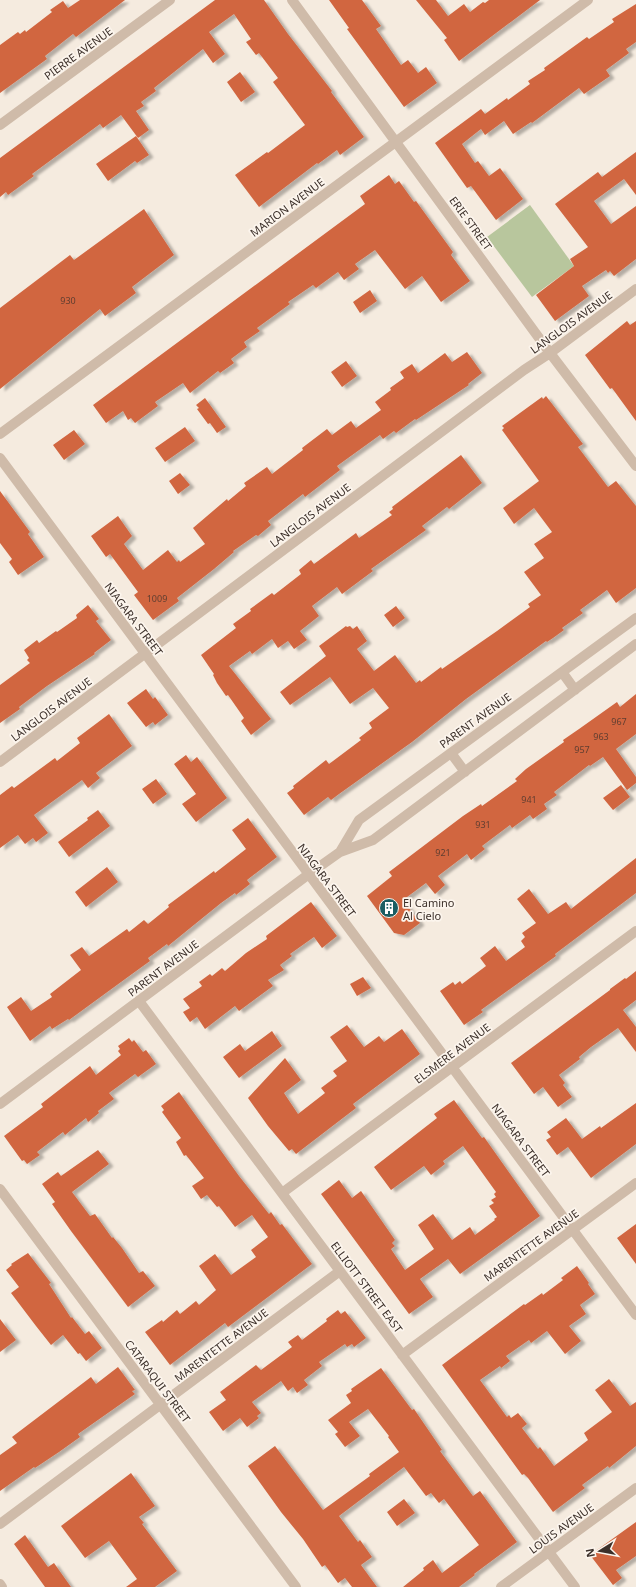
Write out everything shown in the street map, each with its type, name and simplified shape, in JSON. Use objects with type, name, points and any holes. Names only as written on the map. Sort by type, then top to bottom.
[{"type":"street","name":"PIERRE AVENUE","points":[[0,125],[170,0]]},
{"type":"street","name":"ERIE STREET","points":[[292,0],[550,353],[634,465]]},
{"type":"street","name":"MARION AVENUE","points":[[0,434],[588,0]]},
{"type":"street","name":"LANGLOIS AVENUE","points":[[0,762],[524,370],[550,353],[636,289]]},
{"type":"street","name":"NIAGARA STREET","points":[[0,458],[636,1315]]},
{"type":"street","name":"PARENT AVENUE","points":[[340,852],[359,820],[636,618]]},
{"type":"street","name":"PARENT AVENUE","points":[[0,1104],[308,874],[340,852],[373,840],[636,644]]},
{"type":"street","points":[[562,672],[575,690]]},
{"type":"street","points":[[451,753],[465,772]]},
{"type":"street","name":"ELSMERE AVENUE","points":[[282,1193],[636,931]]},
{"type":"street","name":"ELLIOTT STREET EAST","points":[[139,1001],[575,1587]]},
{"type":"street","name":"MARENTETTE AVENUE","points":[[402,1355],[636,1183]]},
{"type":"street","name":"CATARAQUI STREET","points":[[0,1190],[296,1587]]},
{"type":"street","name":"MARENTETTE AVENUE","points":[[0,1524],[340,1271]]},
{"type":"street","name":"LOUIS AVENUE","points":[[501,1587],[636,1488]]},
{"type":"green space","points":[[530,205],[574,266],[532,297],[487,237]]},
{"type":"building","points":[[80,0],[125,0],[76,37],[73,34],[45,56],[47,59],[0,93],[0,45],[18,32],[20,34],[25,30],[26,32],[52,12],[50,10],[63,1],[68,8]]},
{"type":"building","points":[[215,0],[264,0],[332,91],[331,92],[364,137],[340,155],[337,150],[318,164],[317,163],[259,207],[235,175],[267,152],[268,153],[305,125],[273,82],[278,78],[259,53],[256,55],[246,42],[251,39],[234,14],[209,32],[225,54],[213,63],[203,49],[154,88],[156,91],[141,102],[144,106],[136,111],[149,130],[138,138],[121,115],[103,128],[100,124],[32,174],[34,176],[8,195],[6,192],[0,197],[0,158]]},
{"type":"building","points":[[329,0],[362,0],[381,26],[376,29],[401,65],[408,60],[418,73],[426,67],[437,83],[404,107],[347,29],[349,28]]},
{"type":"building","points":[[416,0],[436,0],[448,16],[464,4],[470,12],[483,2],[485,3],[489,0],[540,0],[459,61],[444,40],[447,38]]},
{"type":"building","points":[[636,4],[636,42],[626,49],[629,53],[606,70],[610,76],[584,94],[579,88],[532,123],[531,122],[513,134],[504,121],[485,135],[481,129],[462,144],[475,163],[478,161],[489,176],[500,168],[523,199],[496,220],[471,186],[467,188],[435,143],[481,109],[485,114],[507,98],[508,100],[530,84],[528,81],[545,70],[544,68],[587,37],[589,39],[614,22],[612,19]]},
{"type":"building","points":[[240,72],[255,92],[241,102],[227,82]]},
{"type":"building","points":[[136,136],[149,155],[137,163],[135,161],[108,181],[96,164]]},
{"type":"building","points":[[636,152],[636,195],[624,179],[594,201],[611,224],[636,206],[636,259],[614,276],[610,271],[608,273],[606,270],[582,286],[589,296],[555,321],[536,295],[574,266],[570,259],[588,247],[555,204],[598,172],[602,177]]},
{"type":"building","points":[[389,175],[395,184],[399,181],[414,202],[416,201],[453,252],[451,255],[470,281],[441,302],[422,276],[405,289],[375,250],[355,264],[359,269],[344,280],[338,272],[316,288],[313,285],[288,302],[290,304],[257,328],[260,331],[244,342],[247,347],[231,359],[234,363],[220,373],[218,371],[190,393],[183,383],[155,402],[158,406],[135,423],[131,418],[128,420],[123,411],[106,423],[93,405],[365,204],[360,196]]},
{"type":"building","points":[[144,209],[174,255],[132,287],[136,293],[105,316],[100,309],[0,389],[0,308],[70,255],[74,260]]},
{"type":"building","points":[[370,290],[377,301],[360,313],[353,302]]},
{"type":"building","points":[[627,321],[630,325],[636,321],[636,421],[585,355]]},
{"type":"building","points":[[467,352],[482,373],[468,384],[469,385],[416,420],[415,419],[396,433],[394,431],[383,439],[380,435],[337,466],[340,470],[305,497],[303,494],[268,521],[271,525],[258,536],[256,535],[233,551],[234,552],[214,569],[177,598],[179,601],[153,620],[134,595],[138,592],[110,554],[106,557],[91,536],[118,516],[132,536],[124,544],[143,570],[168,550],[177,562],[179,560],[180,562],[205,544],[193,528],[227,499],[228,501],[246,486],[244,483],[267,467],[272,474],[327,429],[332,435],[351,421],[356,428],[381,410],[375,402],[391,390],[390,388],[404,378],[400,372],[412,364],[418,373],[445,353],[452,362]]},
{"type":"building","points":[[346,361],[357,376],[342,387],[331,372]]},
{"type":"building","points":[[546,396],[583,444],[578,447],[608,487],[616,481],[636,506],[636,588],[616,603],[607,590],[580,610],[583,613],[562,628],[564,630],[547,642],[546,641],[466,699],[412,742],[331,800],[328,797],[304,815],[287,793],[294,788],[293,786],[326,760],[329,764],[361,740],[359,738],[372,728],[369,723],[389,708],[373,688],[350,704],[330,677],[290,705],[280,692],[326,656],[319,646],[346,626],[350,626],[353,629],[357,626],[367,641],[357,649],[374,671],[395,655],[416,683],[420,680],[421,682],[441,667],[442,669],[497,631],[530,607],[528,604],[541,595],[524,572],[544,558],[534,544],[552,532],[534,508],[514,524],[503,508],[539,481],[502,430],[504,428],[502,426],[542,397],[543,399]]},
{"type":"building","points":[[205,398],[226,427],[217,433],[197,409],[199,408],[196,405]]},
{"type":"building","points":[[185,427],[195,441],[165,462],[155,448]]},
{"type":"building","points":[[74,430],[85,444],[64,460],[53,445]]},
{"type":"building","points":[[461,455],[482,483],[449,509],[447,507],[422,526],[426,530],[371,569],[373,571],[342,594],[337,587],[312,606],[319,616],[300,631],[307,640],[294,649],[288,641],[278,648],[272,639],[252,654],[250,651],[229,666],[271,719],[251,735],[241,721],[244,718],[228,695],[226,696],[217,683],[213,675],[214,674],[201,655],[236,628],[233,624],[251,611],[250,609],[272,593],[274,595],[301,574],[299,570],[311,560],[314,564],[356,533],[359,538],[392,515],[389,512],[393,509],[392,507]]},
{"type":"building","points":[[180,473],[190,485],[178,494],[169,481]]},
{"type":"building","points":[[0,491],[30,532],[28,534],[44,557],[18,575],[9,562],[12,559],[0,543]]},
{"type":"building","points":[[88,605],[99,619],[96,621],[111,640],[94,653],[95,654],[47,686],[19,707],[20,709],[0,723],[0,685],[30,663],[27,660],[29,658],[24,650],[37,640],[39,643],[77,618],[76,615]]},
{"type":"building","points":[[396,606],[405,618],[393,627],[384,615]]},
{"type":"building","points":[[146,689],[153,699],[155,697],[168,715],[155,725],[153,722],[146,727],[127,703]]},
{"type":"building","points":[[636,694],[636,734],[616,749],[636,777],[636,783],[627,790],[603,757],[590,766],[589,765],[554,792],[557,795],[544,804],[547,809],[533,819],[530,815],[512,828],[510,825],[482,846],[485,849],[471,860],[467,854],[438,876],[445,885],[435,894],[426,883],[403,900],[420,923],[404,935],[394,933],[367,896],[392,876],[389,872],[463,816],[481,804],[482,806],[517,781],[515,779],[526,769],[564,742],[563,740],[617,702],[620,707]]},
{"type":"building","points":[[109,714],[132,746],[96,773],[100,778],[88,788],[82,780],[34,815],[48,833],[36,842],[33,838],[25,844],[18,835],[0,848],[0,795],[12,786],[14,788],[55,758],[57,761],[80,743],[77,738]]},
{"type":"building","points":[[186,755],[191,762],[197,757],[227,798],[196,822],[182,804],[196,794],[174,764]]},
{"type":"building","points":[[156,779],[167,794],[153,804],[142,789]]},
{"type":"building","points":[[621,785],[630,797],[613,810],[603,798]]},
{"type":"building","points":[[98,810],[110,826],[69,857],[58,842],[88,820],[87,818]]},
{"type":"building","points":[[248,818],[277,857],[247,880],[250,884],[236,895],[235,893],[221,903],[168,946],[167,944],[148,958],[150,961],[69,1020],[68,1019],[52,1029],[50,1026],[30,1041],[7,1007],[21,997],[31,1011],[52,997],[50,994],[81,970],[70,955],[82,947],[89,956],[127,929],[129,932],[144,920],[148,924],[169,907],[168,905],[214,871],[215,873],[246,849],[232,830]]},
{"type":"building","points":[[636,858],[636,893],[555,954],[556,956],[481,1010],[483,1012],[464,1025],[440,991],[453,982],[455,985],[460,981],[462,984],[486,966],[480,958],[495,946],[506,961],[525,947],[521,941],[525,937],[522,933],[536,923],[517,899],[529,889],[548,914],[566,902],[571,909]]},
{"type":"building","points":[[107,867],[118,882],[86,907],[75,892]]},
{"type":"building","points":[[311,902],[337,936],[322,948],[314,937],[290,954],[292,956],[280,965],[284,970],[268,980],[273,986],[239,1011],[235,1006],[205,1029],[197,1017],[190,1022],[183,1012],[190,1008],[183,999],[202,986],[199,982],[210,974],[212,976],[222,968],[225,971],[246,953],[267,939],[266,936]]},
{"type":"building","points":[[636,971],[636,1000],[623,1010],[636,1027],[636,1052],[618,1028],[591,1047],[579,1057],[580,1059],[559,1075],[565,1083],[563,1085],[572,1097],[558,1107],[543,1087],[534,1094],[511,1063]]},
{"type":"building","points":[[363,977],[371,988],[357,996],[350,984]]},
{"type":"building","points":[[347,1025],[364,1047],[379,1036],[384,1042],[402,1029],[420,1054],[353,1104],[356,1108],[296,1154],[292,1149],[289,1151],[268,1126],[248,1098],[285,1058],[301,1080],[284,1093],[298,1114],[325,1093],[321,1088],[337,1076],[333,1071],[347,1061],[330,1037]]},
{"type":"building","points":[[272,1031],[282,1046],[239,1078],[223,1057],[240,1044],[245,1051]]},
{"type":"building","points":[[129,1038],[132,1042],[134,1040],[143,1052],[146,1050],[156,1064],[138,1077],[135,1074],[109,1093],[114,1099],[98,1111],[99,1113],[88,1122],[86,1118],[65,1135],[63,1132],[37,1152],[40,1155],[27,1164],[24,1160],[22,1161],[4,1136],[43,1107],[41,1104],[90,1066],[96,1075],[121,1055],[118,1051],[120,1049],[118,1046]]},
{"type":"building","points":[[179,1092],[239,1176],[269,1214],[271,1212],[280,1225],[282,1224],[312,1264],[228,1327],[225,1323],[170,1365],[145,1332],[162,1320],[163,1322],[177,1310],[180,1314],[196,1301],[199,1305],[216,1290],[199,1266],[215,1254],[231,1275],[256,1257],[251,1250],[268,1237],[252,1215],[235,1227],[219,1206],[217,1207],[207,1195],[201,1199],[192,1186],[204,1178],[186,1155],[184,1156],[176,1142],[181,1138],[162,1112],[164,1110],[161,1106]]},
{"type":"building","points":[[454,1100],[482,1138],[484,1137],[540,1216],[460,1274],[448,1259],[420,1279],[433,1297],[409,1314],[321,1194],[339,1180],[352,1198],[361,1191],[395,1240],[392,1243],[395,1246],[391,1249],[405,1270],[434,1249],[418,1225],[433,1214],[452,1240],[470,1227],[475,1235],[497,1217],[489,1206],[494,1203],[491,1200],[496,1197],[494,1194],[496,1192],[463,1146],[443,1161],[445,1164],[431,1175],[424,1166],[391,1190],[374,1167],[437,1118],[434,1114]]},
{"type":"building","points":[[636,1103],[636,1144],[591,1178],[568,1147],[557,1155],[546,1140],[551,1137],[547,1132],[566,1118],[582,1139],[600,1126],[601,1128]]},
{"type":"building","points":[[98,1150],[109,1164],[72,1192],[90,1216],[95,1214],[112,1238],[113,1237],[122,1248],[139,1273],[143,1271],[155,1286],[128,1307],[52,1204],[55,1202],[42,1184],[58,1172],[61,1176]]},
{"type":"building","points":[[636,1224],[636,1264],[617,1238]]},
{"type":"building","points":[[28,1253],[51,1283],[49,1284],[71,1318],[72,1317],[85,1334],[89,1331],[102,1348],[86,1361],[80,1353],[78,1354],[63,1335],[51,1345],[11,1293],[19,1287],[6,1270],[12,1265],[11,1264]]},
{"type":"building","points":[[577,1266],[595,1294],[580,1305],[586,1314],[569,1326],[581,1341],[565,1354],[547,1331],[531,1343],[529,1340],[506,1356],[510,1361],[480,1380],[507,1417],[509,1415],[511,1418],[518,1413],[527,1424],[522,1428],[538,1449],[540,1447],[554,1466],[588,1440],[584,1433],[612,1412],[595,1390],[609,1379],[630,1406],[636,1402],[636,1446],[609,1468],[608,1466],[582,1485],[585,1488],[553,1512],[528,1478],[524,1474],[522,1475],[442,1365],[524,1304],[525,1305],[542,1293],[543,1295],[563,1280],[561,1278]]},
{"type":"building","points":[[338,1310],[341,1314],[345,1311],[366,1338],[354,1347],[352,1344],[347,1347],[345,1344],[319,1362],[322,1366],[304,1380],[308,1385],[297,1393],[293,1387],[288,1391],[281,1381],[252,1402],[261,1413],[257,1416],[259,1418],[247,1427],[240,1418],[223,1431],[209,1412],[226,1400],[220,1392],[256,1365],[261,1370],[292,1347],[288,1342],[298,1335],[302,1340],[327,1321],[326,1319]]},
{"type":"building","points":[[0,1319],[16,1340],[0,1352]]},
{"type":"building","points":[[118,1367],[135,1390],[132,1391],[135,1394],[78,1434],[80,1437],[0,1491],[0,1455],[17,1443],[12,1437],[91,1377],[96,1384]]},
{"type":"building","points":[[381,1368],[412,1410],[414,1409],[442,1450],[440,1451],[473,1496],[480,1491],[517,1542],[459,1587],[403,1587],[424,1570],[423,1568],[433,1560],[442,1573],[479,1545],[444,1499],[439,1503],[431,1493],[426,1496],[404,1467],[339,1516],[358,1542],[360,1540],[372,1557],[361,1565],[377,1587],[352,1587],[345,1578],[338,1583],[325,1565],[322,1567],[303,1539],[281,1512],[248,1466],[275,1446],[323,1510],[370,1476],[369,1474],[399,1452],[388,1437],[389,1436],[368,1409],[349,1422],[360,1436],[345,1447],[335,1434],[338,1432],[328,1420],[351,1403],[346,1395],[352,1391],[351,1389]]},
{"type":"building","points":[[131,1473],[155,1506],[139,1517],[144,1523],[142,1524],[177,1571],[155,1587],[126,1587],[137,1579],[109,1541],[85,1558],[61,1526]]},
{"type":"building","points":[[404,1499],[415,1513],[397,1526],[387,1512]]},
{"type":"building","points":[[636,1522],[636,1556],[616,1570],[622,1578],[613,1585],[590,1555]]},
{"type":"building","points":[[25,1535],[48,1567],[54,1563],[71,1587],[45,1587],[14,1544]]},
{"type":"place","name":"El Camino Al Cielo","points":[[389,908]]}]
